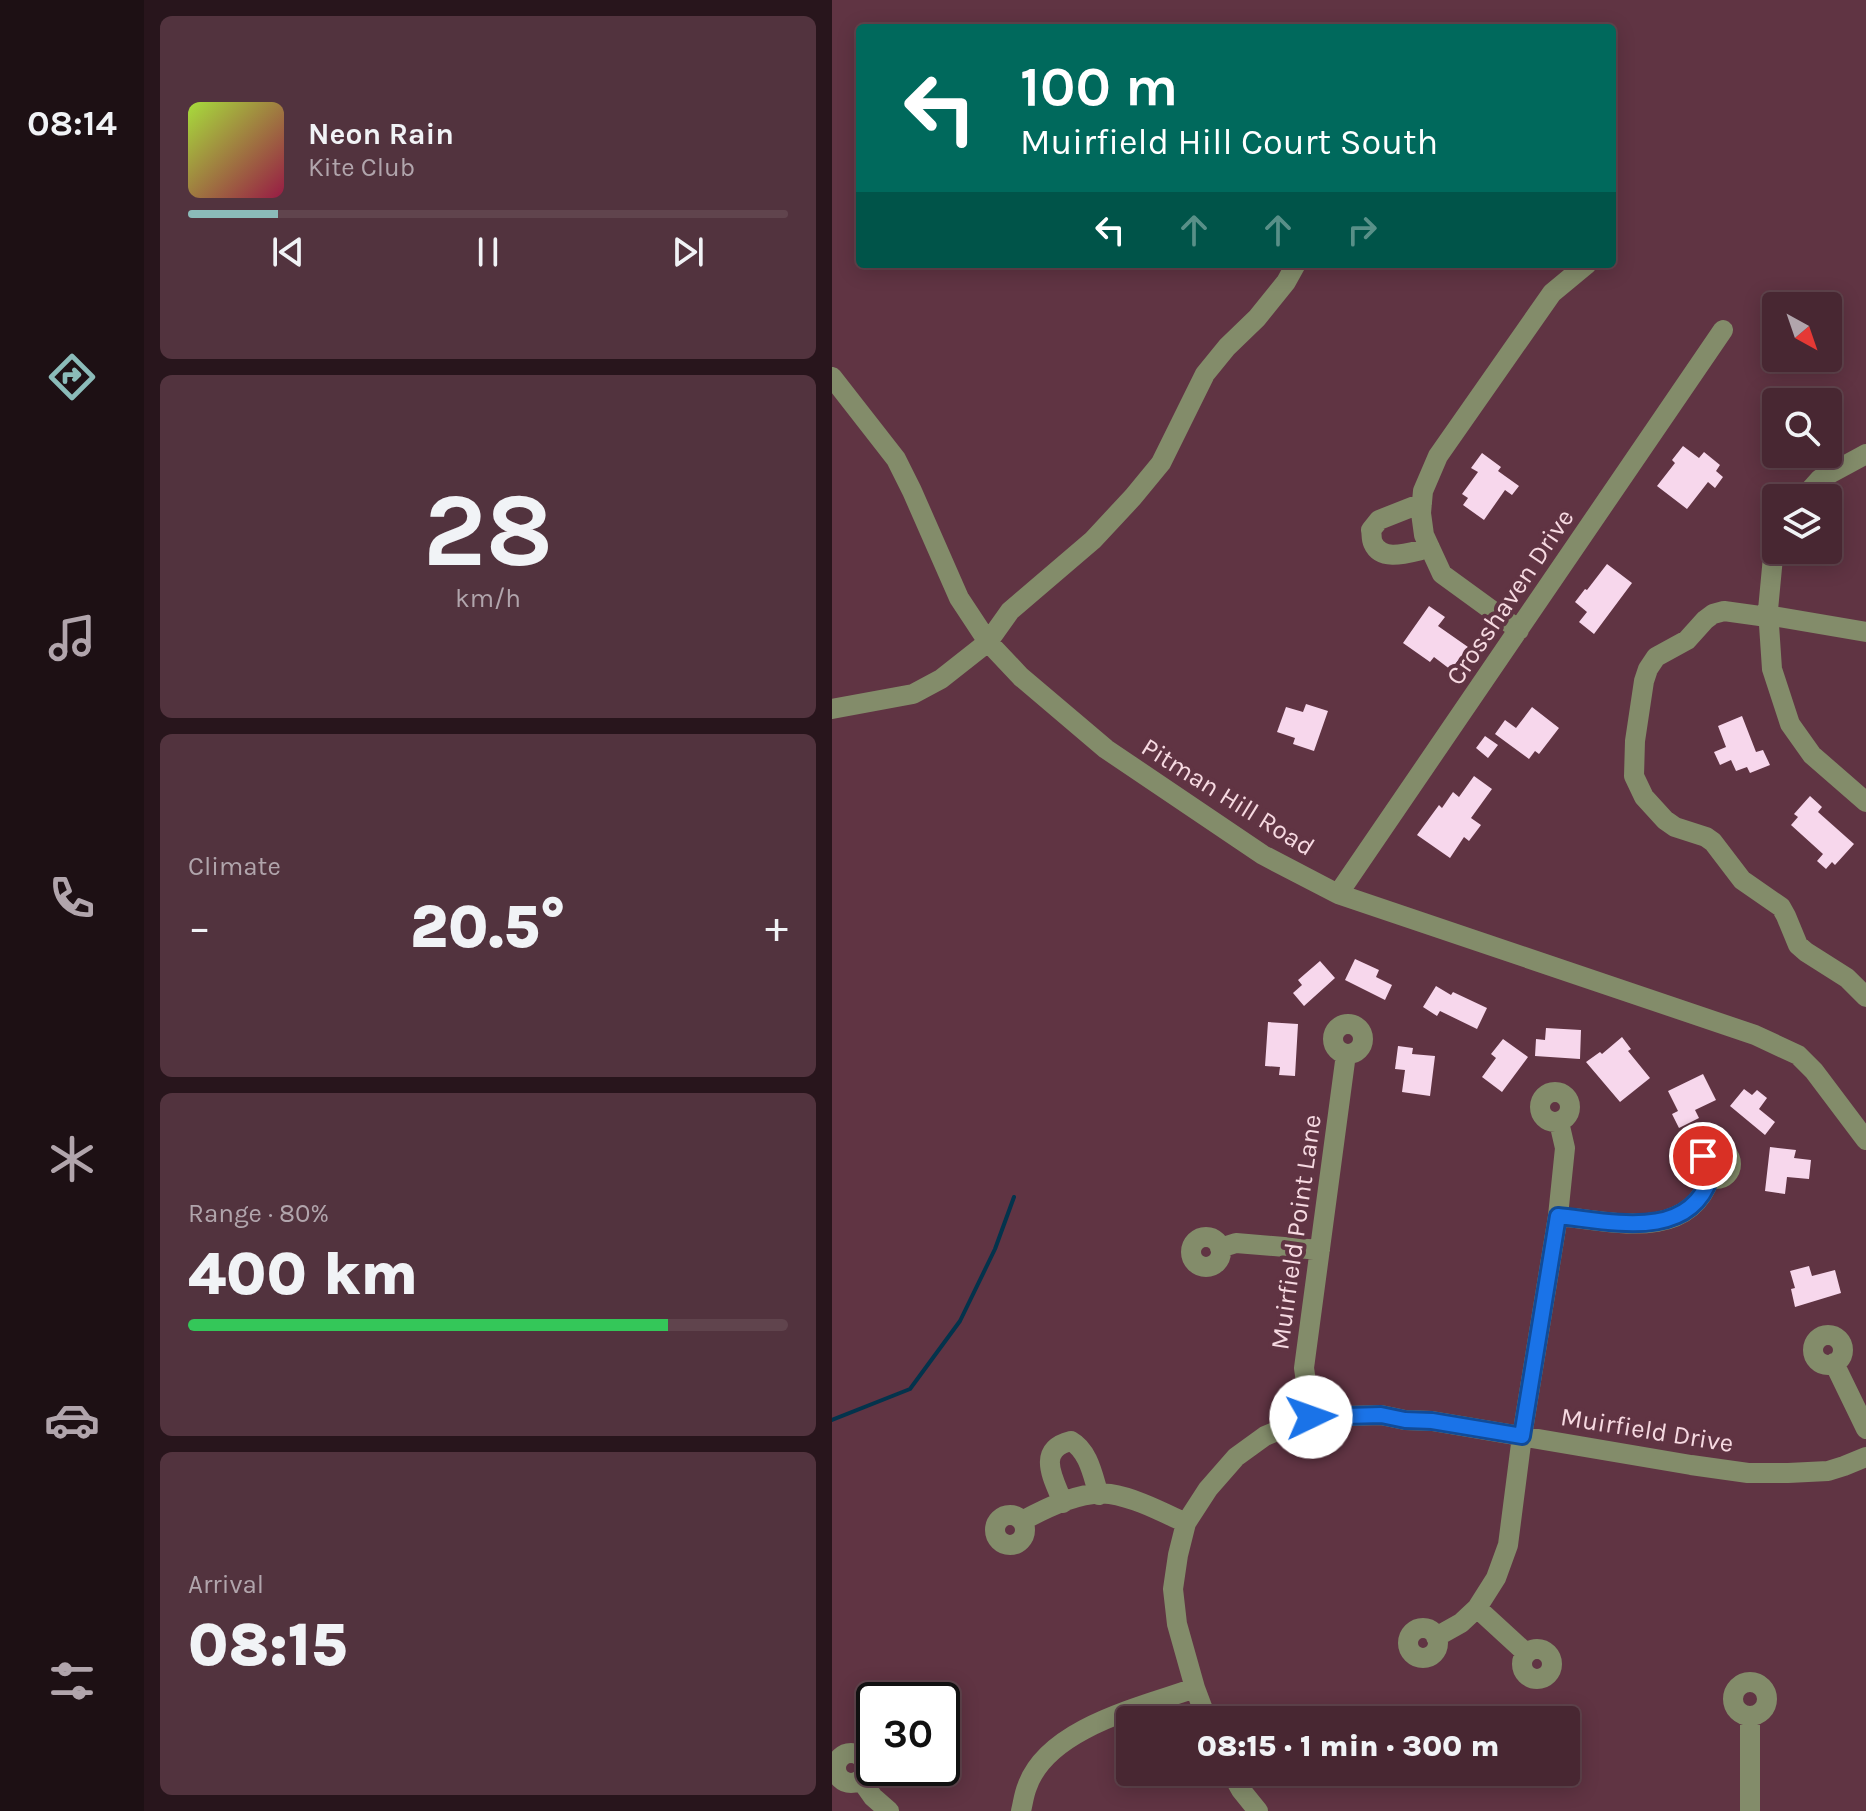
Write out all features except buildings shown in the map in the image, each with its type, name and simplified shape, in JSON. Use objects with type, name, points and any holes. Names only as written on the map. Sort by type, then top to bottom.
[{"type":"street","points":[[832,709],[913,694],[941,679],[988,642],[1010,611],[1093,540],[1161,463],[1205,374],[1257,318],[1294,268]]},
{"type":"street","points":[[1519,630],[1442,574],[1424,535],[1421,513],[1423,491],[1438,456],[1552,293],[1582,268]]},
{"type":"street","name":"Crosshaven Drive","points":[[1338,894],[1723,330]]},
{"type":"street","name":"Pitman Hill Road","points":[[832,377],[896,459],[959,598],[988,642],[1021,677],[1106,749],[1263,855],[1338,894],[1769,1041],[1798,1055],[1814,1071],[1866,1140]]},
{"type":"street","points":[[1816,484],[1866,454]]},
{"type":"street","points":[[1422,503],[1379,520],[1371,530],[1374,545],[1383,554],[1396,555],[1430,548]]},
{"type":"street","points":[[1772,564],[1768,610],[1772,669],[1790,724],[1812,755],[1866,802]]},
{"type":"street","points":[[1866,632],[1769,616],[1724,611],[1713,614],[1687,640],[1656,657],[1648,669],[1635,741],[1634,776],[1644,797],[1665,820],[1713,842],[1742,880],[1781,907],[1798,945],[1847,978],[1866,997]]},
{"type":"street","name":"Muirfield Point Lane","points":[[1311,1417],[1304,1368],[1346,1054]]},
{"type":"street","points":[[1436,1637],[1461,1623],[1477,1608],[1496,1578],[1508,1545],[1522,1436],[1558,1216],[1565,1148],[1559,1122]]},
{"type":"street","points":[[1558,1216],[1629,1225],[1656,1223],[1687,1210],[1705,1193],[1710,1178]]},
{"type":"street","points":[[1220,1248],[1236,1243],[1320,1250]]},
{"type":"street","points":[[1834,1363],[1866,1429]]},
{"type":"street","name":"Muirfield Drive","points":[[1202,1706],[1177,1624],[1173,1589],[1186,1523],[1208,1489],[1236,1457],[1265,1436],[1311,1417],[1381,1415],[1432,1421],[1748,1473],[1828,1471],[1866,1457]]},
{"type":"street","points":[[1063,1503],[1050,1469],[1050,1455],[1058,1446],[1071,1441],[1081,1449],[1099,1495]]},
{"type":"street","points":[[1022,1521],[1043,1509],[1081,1497],[1109,1494],[1144,1504],[1186,1523]]},
{"type":"street","points":[[1477,1608],[1526,1653]]},
{"type":"street","points":[[1021,1811],[1027,1785],[1034,1772],[1062,1741],[1109,1718],[1195,1688]]},
{"type":"street","points":[[1750,1716],[1750,1811]]},
{"type":"street","points":[[865,1786],[889,1811]]},
{"type":"street","points":[[1239,1786],[1258,1811]]},
{"type":"waterway","points":[[832,1420],[910,1389],[960,1321],[995,1249],[1014,1197]]},
{"type":"route","points":[[1311,1417],[1381,1415],[1522,1436],[1558,1216],[1629,1225],[1656,1223],[1687,1210],[1705,1193],[1710,1178],[1701,1166],[1703,1156]]}]
